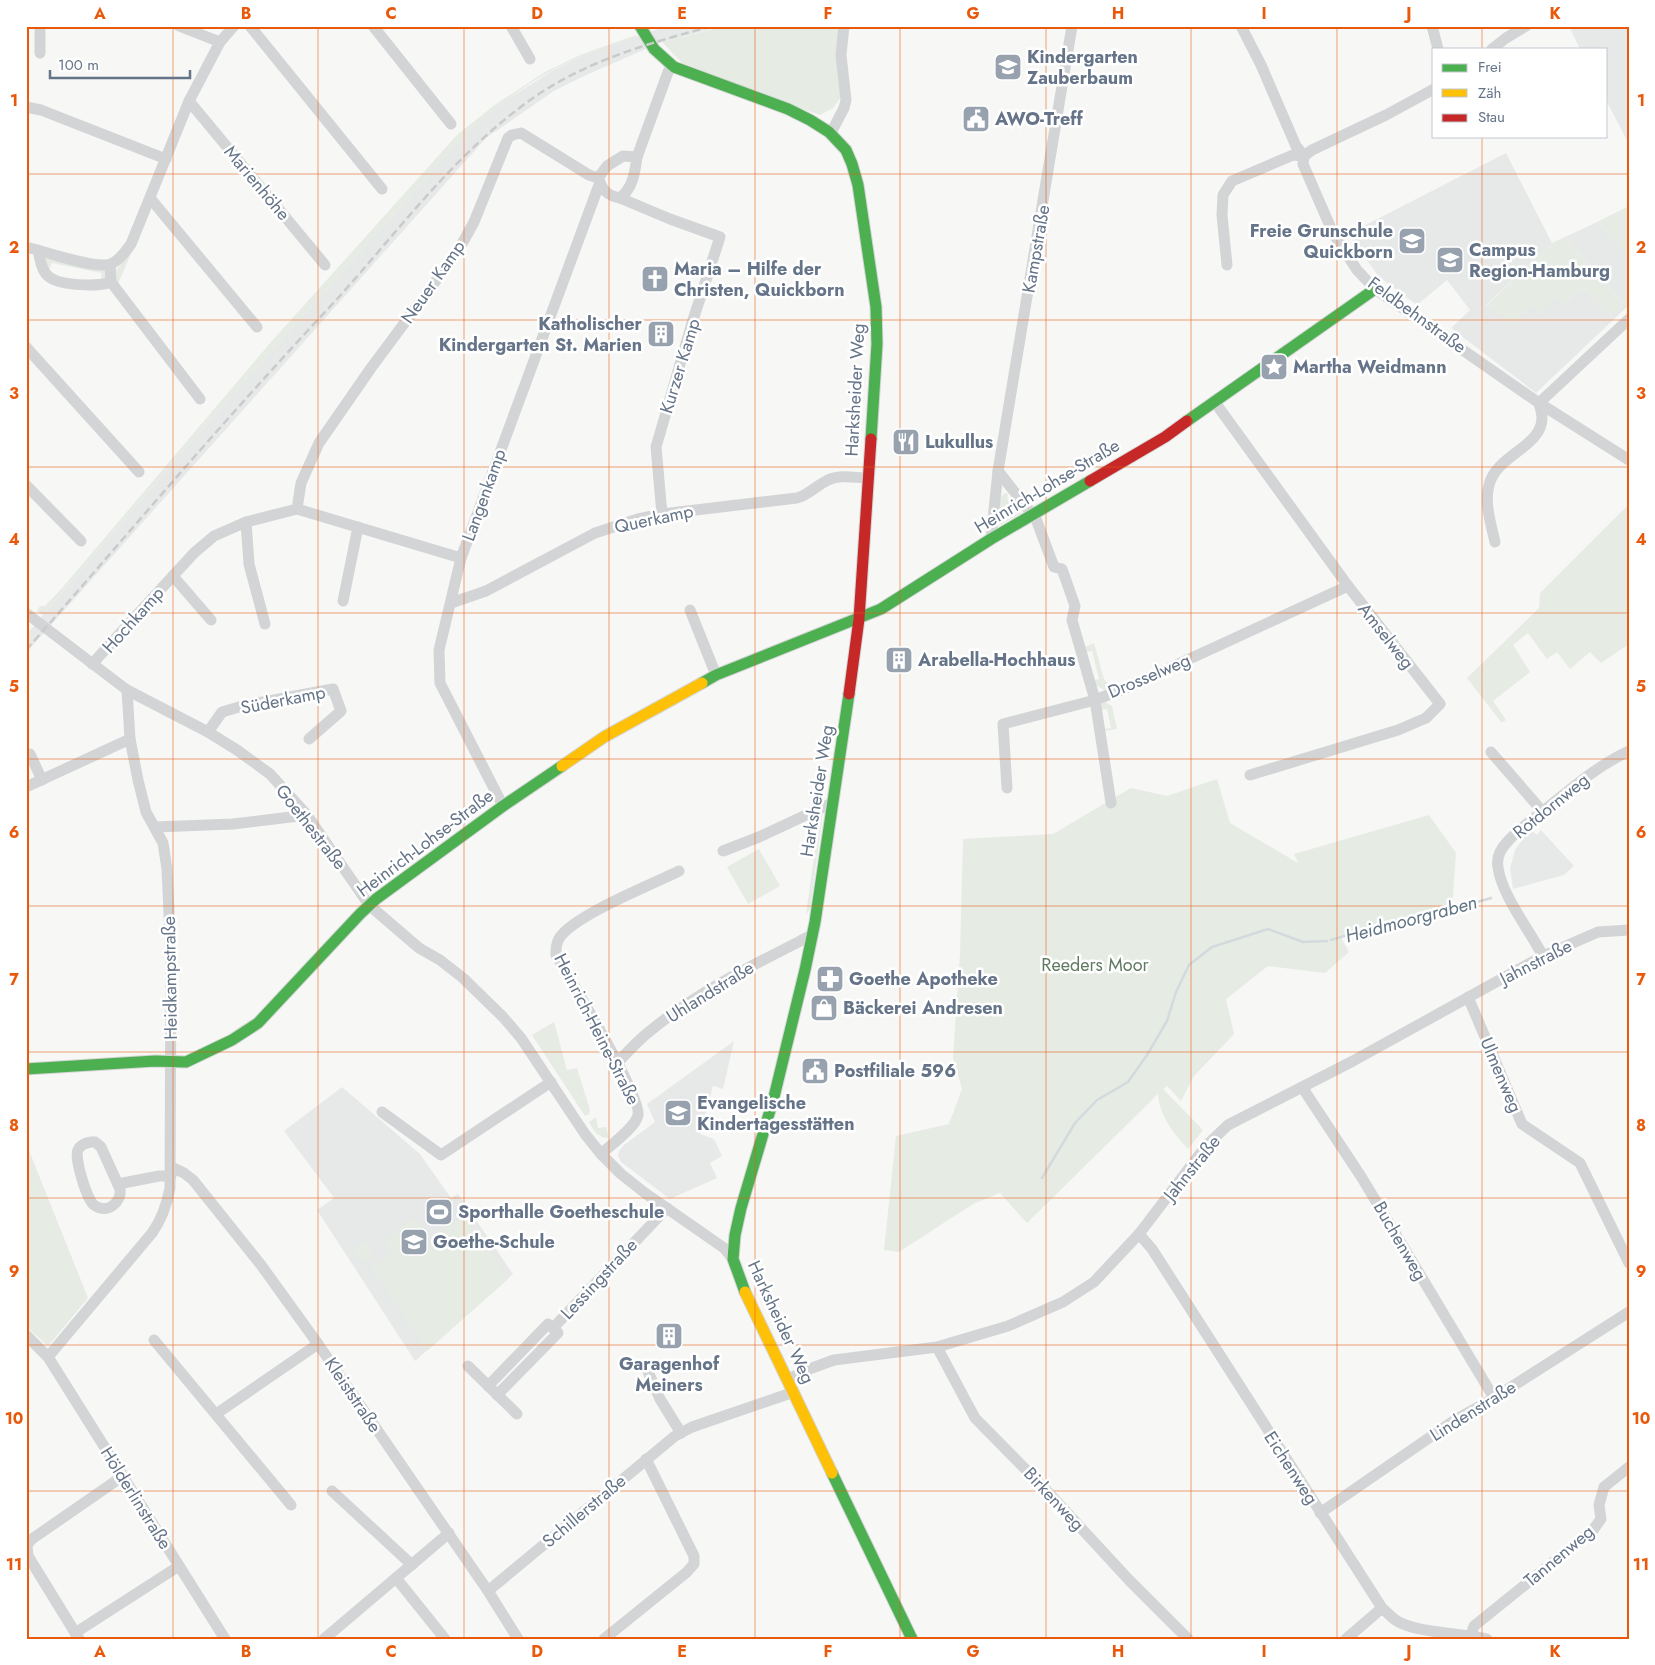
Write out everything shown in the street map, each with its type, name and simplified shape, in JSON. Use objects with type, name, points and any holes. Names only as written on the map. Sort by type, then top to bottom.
[{"type":"main road","name":"Harksheider Weg","points":[[640,26],[650,45],[672,66],[787,110],[823,127],[844,147],[853,165],[858,185],[876,307],[877,349],[859,619],[812,934],[774,1097],[741,1208],[735,1235],[733,1259],[742,1285],[912,1639]]},
{"type":"main road","name":"Heinrich-Lohse-Straße","points":[[26,1069],[155,1061],[186,1062],[232,1040],[258,1023],[369,905],[504,806],[604,737],[716,675],[881,609],[991,539],[1165,437],[1375,289]]},
{"type":"street","points":[[40,26],[40,53]]},
{"type":"street","points":[[179,26],[220,42]]},
{"type":"street","points":[[26,246],[87,263],[110,264],[122,257],[131,244],[189,101],[220,42],[234,26]]},
{"type":"street","points":[[250,26],[382,189]]},
{"type":"street","points":[[373,26],[451,124]]},
{"type":"street","points":[[512,26],[530,59]]},
{"type":"street","points":[[831,133],[846,100],[841,55],[844,26]]},
{"type":"street","name":"Kampstraße","points":[[991,539],[998,471],[1072,26]]},
{"type":"street","name":"Feldbehnstraße","points":[[1241,26],[1261,65],[1296,146],[1304,156],[1303,164],[1333,233],[1357,270],[1375,289],[1539,403],[1629,460]]},
{"type":"street","points":[[1432,26],[1438,48]]},
{"type":"street","points":[[1493,48],[1526,26]]},
{"type":"street","points":[[599,180],[610,195],[620,198],[626,193],[633,180],[637,157],[672,66]]},
{"type":"street","points":[[1227,265],[1222,215],[1223,195],[1232,181],[1293,155],[1304,156],[1312,150],[1386,115],[1432,90]]},
{"type":"street","name":"Marienhöhe","points":[[189,101],[325,264]]},
{"type":"street","points":[[26,107],[41,110],[166,160]]},
{"type":"street","name":"Neuer Kamp","points":[[297,509],[301,483],[319,443],[371,368],[458,251],[474,222],[508,138],[512,135],[520,134],[599,180]]},
{"type":"street","name":"Langenkamp","points":[[504,806],[440,683],[439,650],[461,558],[603,170],[613,161],[623,156],[637,157]]},
{"type":"street","points":[[150,198],[257,327]]},
{"type":"street","name":"Kurzer Kamp","points":[[620,198],[720,237],[692,323],[656,446],[662,514]]},
{"type":"street","points":[[38,250],[42,266],[48,276],[60,281],[94,286],[102,286],[111,282]]},
{"type":"street","points":[[110,264],[111,282],[200,400]]},
{"type":"street","points":[[1495,542],[1489,515],[1488,492],[1489,483],[1496,469],[1533,439],[1539,431],[1542,418],[1539,403],[1629,318]]},
{"type":"street","points":[[26,348],[139,472]]},
{"type":"street","name":"Amselweg","points":[[1214,401],[1348,586],[1440,704],[1426,718],[1398,730],[1250,775]]},
{"type":"street","points":[[998,471],[1030,509],[1032,516],[1036,519],[1054,567],[1062,569],[1075,606],[1072,620],[1095,700],[1111,803]]},
{"type":"street","name":"Querkamp","points":[[451,603],[486,591],[595,533],[638,519],[662,514],[803,497],[829,479],[837,477],[868,478]]},
{"type":"street","points":[[26,485],[81,541]]},
{"type":"street","points":[[297,509],[461,558]]},
{"type":"street","name":"Hochkamp","points":[[92,664],[194,553],[214,536],[246,522],[297,509]]},
{"type":"street","points":[[246,522],[249,564],[265,624]]},
{"type":"street","points":[[343,601],[358,527]]},
{"type":"street","name":"Hochkamp","points":[[173,576],[211,620]]},
{"type":"street","name":"Drosselweg","points":[[1007,788],[1003,724],[1095,700],[1124,689],[1348,586]]},
{"type":"street","points":[[690,610],[716,675]]},
{"type":"street","points":[[26,613],[127,690]]},
{"type":"street","name":"Goethestraße","points":[[127,690],[208,732],[270,774],[307,816],[369,905],[419,948],[440,960],[466,980],[503,1017],[521,1038],[584,1134],[601,1154],[621,1174],[724,1248],[733,1259]]},
{"type":"street","name":"Heidkampstraße","points":[[48,1357],[152,1233],[164,1211],[171,1171],[171,956],[168,869],[163,843],[146,812],[130,739],[127,690]]},
{"type":"street","name":"Süderkamp","points":[[208,732],[222,712],[246,705],[334,690],[341,711],[309,739]]},
{"type":"street","points":[[26,787],[130,739]]},
{"type":"street","name":"Rotdornweg","points":[[1543,956],[1507,894],[1498,868],[1498,858],[1508,840],[1586,777],[1609,761],[1629,751]]},
{"type":"street","points":[[1491,752],[1543,812]]},
{"type":"street","points":[[26,753],[30,754],[33,759],[42,780]]},
{"type":"street","points":[[724,851],[832,803]]},
{"type":"street","points":[[155,827],[234,824],[307,816]]},
{"type":"street","name":"Heinrich-Heine-Straße","points":[[601,1154],[633,1124],[638,1115],[635,1099],[617,1063],[556,955],[556,946],[569,928],[593,913],[679,871]]},
{"type":"street","name":"Jahnstraße","points":[[788,1380],[834,1360],[937,1347],[1008,1326],[1063,1302],[1094,1282],[1140,1234],[1206,1146],[1228,1125],[1468,998],[1543,956],[1598,932],[1629,930]]},
{"type":"street","name":"Uhlandstraße","points":[[617,1063],[650,1030],[685,1006],[736,975],[812,934]]},
{"type":"street","name":"Ulmenweg","points":[[1468,998],[1522,1124],[1580,1163],[1629,1263]]},
{"type":"street","points":[[382,1112],[441,1155],[551,1082]]},
{"type":"street","name":"Buchenweg","points":[[1302,1087],[1362,1178],[1494,1398]]},
{"type":"street","points":[[90,1142],[98,1144],[118,1184],[121,1194],[116,1203],[103,1208],[94,1205],[88,1196],[77,1160],[77,1152],[81,1145],[90,1142]]},
{"type":"street","points":[[118,1184],[159,1176],[171,1171]]},
{"type":"street","name":"Kleiststraße","points":[[171,1171],[184,1173],[193,1180],[262,1265],[449,1534],[518,1639]]},
{"type":"street","name":"Lessingstraße","points":[[553,1328],[667,1208]]},
{"type":"street","name":"Eichenweg","points":[[1140,1234],[1152,1249],[1382,1608],[1397,1622],[1415,1628],[1471,1635],[1487,1639]]},
{"type":"street","name":"Lindenstraße","points":[[1320,1513],[1455,1420],[1494,1398],[1629,1312]]},
{"type":"street","name":"Lessingstraße","points":[[488,1386],[548,1324],[553,1328],[558,1333],[497,1395]]},
{"type":"street","name":"Hölderlinstraße","points":[[26,1336],[48,1357],[225,1639]]},
{"type":"street","points":[[154,1340],[291,1505]]},
{"type":"street","points":[[216,1414],[318,1344]]},
{"type":"street","name":"Birkenweg","points":[[937,1347],[974,1418],[1045,1489],[1129,1580],[1188,1639]]},
{"type":"street","points":[[468,1366],[517,1414]]},
{"type":"street","points":[[646,1367],[660,1399],[681,1433]]},
{"type":"street","name":"Schillerstraße","points":[[488,1591],[646,1459],[681,1433],[794,1392]]},
{"type":"street","points":[[604,1639],[687,1572],[694,1564],[694,1556],[646,1459]]},
{"type":"street","name":"Tannenweg","points":[[1471,1635],[1474,1626],[1593,1530],[1601,1519],[1599,1505],[1604,1487],[1629,1467]]},
{"type":"street","points":[[123,1476],[32,1539],[27,1545],[28,1556],[77,1636],[179,1566]]},
{"type":"street","points":[[332,1491],[412,1565]]},
{"type":"street","points":[[324,1639],[449,1534]]},
{"type":"street","points":[[396,1578],[445,1639]]},
{"type":"street","points":[[1346,1639],[1382,1608]]},
{"type":"shaded area","points":[[667,26],[722,26],[662,42],[584,76],[554,91],[486,138],[26,653],[26,635],[181,453],[450,151],[475,126],[508,99],[552,71],[584,55]]},
{"type":"shaded area","points":[[1569,26],[1629,26],[1629,144],[1608,104],[1608,48],[1580,48]]},
{"type":"shaded area","name":"Campus Region-Hamburg","points":[[1506,153],[1552,243],[1486,305],[1531,305],[1558,297],[1564,305],[1578,292],[1584,290],[1591,294],[1610,315],[1623,303],[1565,237],[1597,222],[1629,257],[1629,305],[1536,393],[1451,328],[1470,310],[1447,280],[1417,305],[1379,277],[1348,234]]},
{"type":"shaded area","points":[[1541,830],[1574,866],[1564,875],[1513,889],[1510,868],[1515,850],[1525,836],[1532,831],[1537,835]]},
{"type":"shaded area","name":"Evangelische Kindertagesstätten","points":[[734,1041],[723,1089],[713,1086],[700,1134],[714,1139],[722,1156],[710,1163],[717,1178],[670,1199],[621,1162],[618,1156],[619,1151],[624,1145],[655,1122],[647,1104]]},
{"type":"shaded area","name":"Goethe-Schule","points":[[342,1087],[420,1154],[451,1198],[458,1194],[513,1274],[415,1361],[317,1210],[334,1198],[284,1131]]},
{"type":"green space","points":[[725,26],[839,26],[841,97],[833,108],[820,115],[682,63],[662,42]]},
{"type":"green space","points":[[636,35],[636,37],[573,60],[539,78],[499,106],[462,139],[181,453],[43,615],[37,611],[40,606],[45,606],[63,587],[271,342],[457,135],[496,104],[545,72],[580,55]]},
{"type":"green space","points":[[1629,206],[1629,257],[1597,222]]},
{"type":"green space","points":[[1565,237],[1623,303],[1610,316],[1591,294],[1584,290],[1578,292],[1564,305],[1558,297],[1539,314],[1531,305],[1514,324],[1486,306],[1552,243]]},
{"type":"green space","points":[[132,251],[118,284],[114,276],[116,270]]},
{"type":"green space","points":[[47,258],[105,270],[106,278],[102,280],[101,273],[52,263],[49,270],[45,260]]},
{"type":"green space","points":[[1005,493],[1008,494],[1007,497],[1013,503],[1017,503],[1021,513],[1000,525],[998,524],[1001,497]]},
{"type":"green space","points":[[1629,504],[1629,644],[1601,663],[1590,652],[1570,669],[1557,652],[1547,659],[1528,633],[1513,645],[1530,672],[1493,701],[1506,720],[1501,722],[1467,678],[1539,608],[1540,593]]},
{"type":"green space","points":[[1094,643],[1104,679],[1108,684],[1116,686],[1106,691],[1094,684],[1094,680],[1099,679],[1092,651],[1086,652],[1085,647]]},
{"type":"green space","points":[[1105,702],[1112,706],[1117,729],[1104,731],[1104,729],[1111,728],[1107,709],[1100,710],[1101,704]]},
{"type":"green space","name":"Reeders Moor","points":[[1217,779],[1230,823],[1298,863],[1294,854],[1429,815],[1456,853],[1452,910],[1340,936],[1349,952],[1325,973],[1268,966],[1226,999],[1234,1034],[1194,1076],[1181,1101],[1167,1086],[1163,1089],[1203,1130],[1188,1149],[1164,1117],[1158,1094],[1027,1223],[1000,1193],[973,1204],[899,1252],[884,1250],[896,1136],[949,1124],[962,1089],[953,1058],[960,954],[963,839],[1053,834],[1131,788],[1167,796]]},
{"type":"green space","points":[[823,812],[810,910],[806,914],[820,815]]},
{"type":"green space","points":[[759,849],[780,886],[748,904],[727,867]]},
{"type":"green space","points":[[554,1022],[567,1070],[577,1068],[590,1110],[589,1114],[585,1116],[532,1035]]},
{"type":"green space","points":[[596,1117],[598,1128],[606,1127],[609,1138],[599,1135],[592,1128],[589,1122]]},
{"type":"green space","points":[[26,1143],[88,1298],[48,1346],[26,1326]]},
{"type":"green space","points":[[464,1215],[508,1279],[427,1351],[370,1265],[392,1255],[386,1244],[388,1236],[398,1237],[393,1233],[412,1219],[420,1224],[433,1242],[436,1235]]},
{"type":"green space","points":[[369,1241],[370,1260],[361,1260],[353,1256],[359,1246]]},
{"type":"waterway","name":"Heidmoorgraben","points":[[1331,940],[1401,919],[1457,908],[1491,898]]},
{"type":"waterway","name":"Heidmoorgraben","points":[[1042,1178],[1075,1123],[1097,1100],[1128,1082],[1147,1055],[1167,1021],[1176,992],[1189,965],[1212,947],[1268,929],[1303,942],[1327,941]]},
{"type":"railway","points":[[26,650],[231,415],[338,298],[430,192],[479,142],[533,98],[575,73],[643,46],[713,26]]},
{"type":"traffic: fast","points":[[640,26],[654,49],[674,67],[788,109],[829,132],[846,150],[858,185],[876,307],[877,344],[871,439]]},
{"type":"traffic: fast","points":[[1187,421],[1375,289]]},
{"type":"traffic: fast","points":[[702,683],[716,675],[881,609],[991,539],[1090,481]]},
{"type":"traffic: fast","points":[[745,1292],[733,1259],[735,1235],[741,1208],[774,1097],[805,970],[815,922],[849,694]]},
{"type":"traffic: fast","points":[[26,1069],[155,1061],[186,1062],[232,1040],[258,1023],[376,899],[503,806],[562,766]]},
{"type":"traffic: fast","points":[[832,1473],[912,1639]]},
{"type":"traffic: slow","points":[[562,766],[604,737],[702,683]]},
{"type":"traffic: slow","points":[[745,1292],[832,1473]]},
{"type":"traffic: jam","points":[[1090,481],[1165,437],[1187,421]]},
{"type":"traffic: jam","points":[[849,694],[859,619],[871,439]]},
{"type":"place","name":"Kindergarten Zauberbaum","points":[[1008,67]]},
{"type":"place","name":"AWO-Treff","points":[[976,119]]},
{"type":"place","name":"Freie Grunschule Quickborn","points":[[1412,241]]},
{"type":"place","name":"Campus Region-Hamburg","points":[[1450,260]]},
{"type":"place","name":"Maria – Hilfe der Christen, Quickborn","points":[[655,279]]},
{"type":"place","name":"Katholischer Kindergarten St. Marien","points":[[661,334]]},
{"type":"place","name":"Martha Weidmann","points":[[1274,367]]},
{"type":"place","name":"Lukullus","points":[[906,442]]},
{"type":"place","name":"Arabella-Hochhaus","points":[[899,660]]},
{"type":"place","name":"Goethe Apotheke","points":[[830,979]]},
{"type":"place","name":"Bäckerei Andresen","points":[[824,1008]]},
{"type":"place","name":"Postfiliale 596","points":[[815,1071]]},
{"type":"place","name":"Evangelische Kindertagesstätten","points":[[678,1113]]},
{"type":"place","name":"Sporthalle Goetheschule","points":[[439,1212]]},
{"type":"place","name":"Goethe-Schule","points":[[414,1242]]},
{"type":"place","name":"Garagenhof Meiners","points":[[669,1336]]}]
